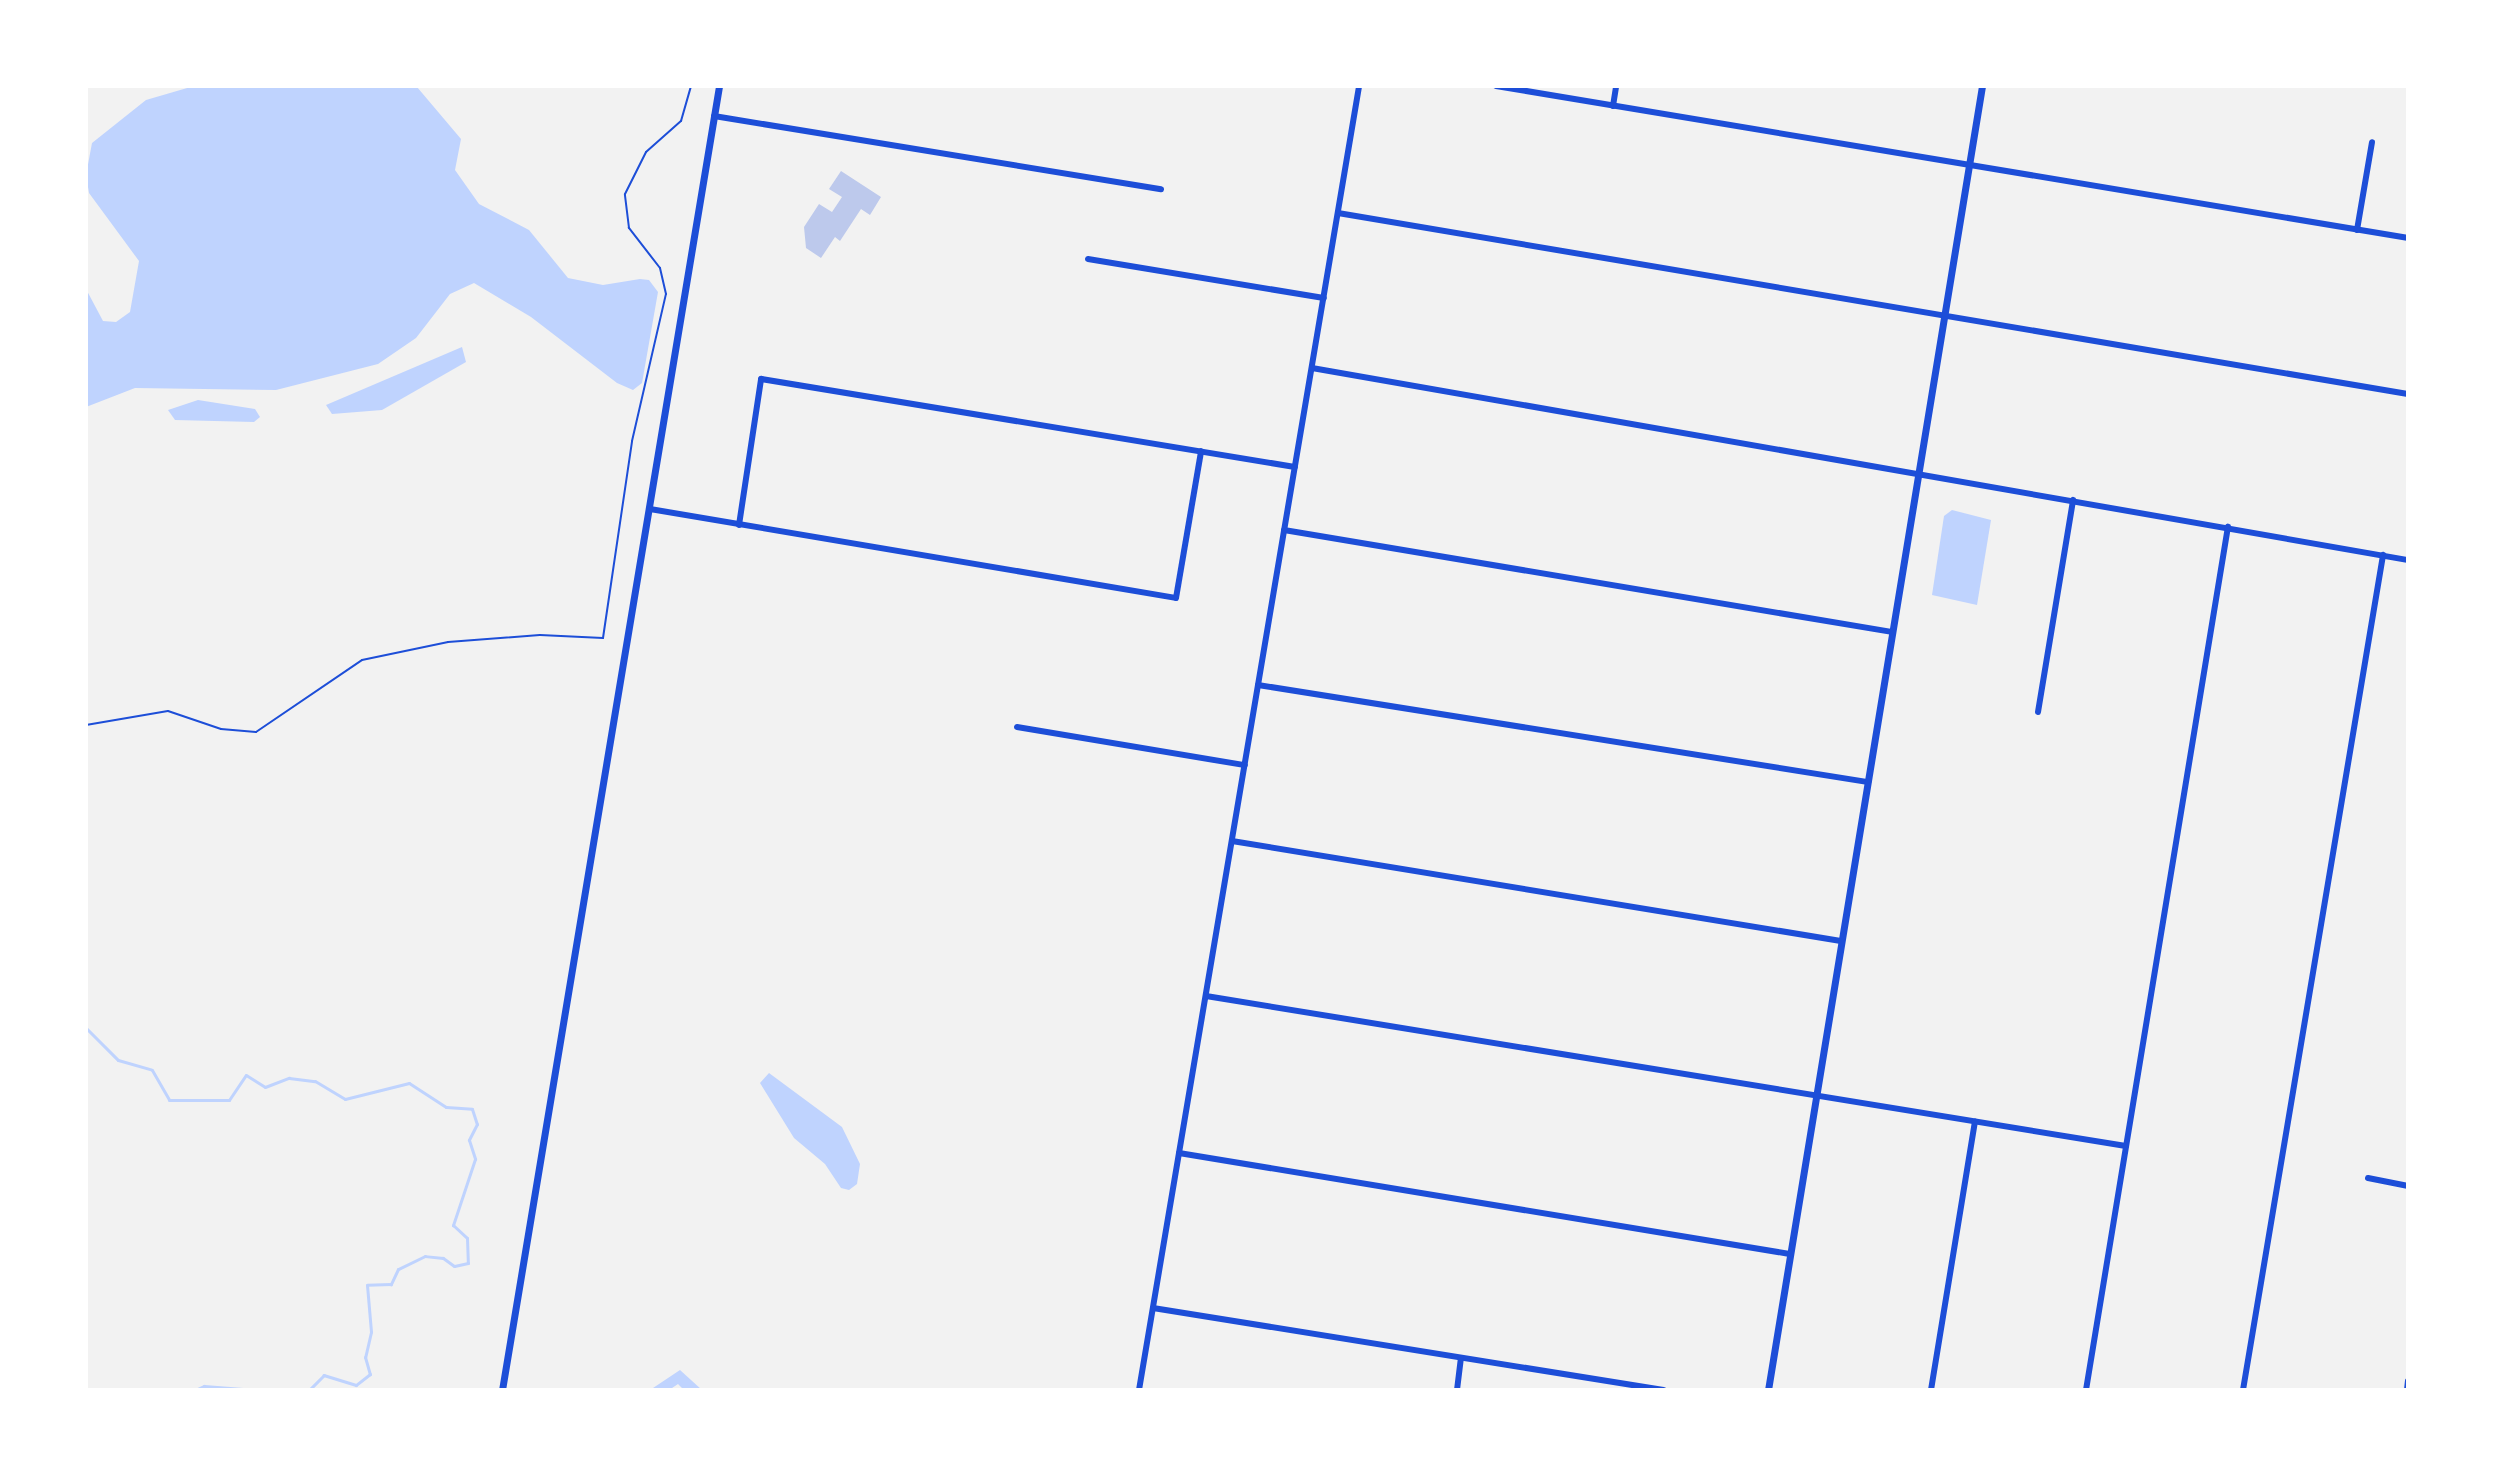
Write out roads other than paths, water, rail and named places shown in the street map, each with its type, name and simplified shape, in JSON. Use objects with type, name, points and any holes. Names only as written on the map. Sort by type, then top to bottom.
[{"type":"street","points":[[502,1390],[719,86]]},
{"type":"street","points":[[1139,1390],[1359,86]]},
{"type":"street","points":[[1496,86],[2408,238]]},
{"type":"street","points":[[1613,106],[1616,86]]},
{"type":"street","points":[[1768,1390],[1982,86]]},
{"type":"street","points":[[714,116],[1161,189]]},
{"type":"street","points":[[2357,230],[2372,142]]},
{"type":"street","points":[[1338,213],[2408,394]]},
{"type":"street","points":[[1088,259],[1324,298]]},
{"type":"street","points":[[1312,368],[2408,560]]},
{"type":"street","points":[[739,525],[761,379],[1295,467]]},
{"type":"street","points":[[650,509],[1176,598],[1201,451]]},
{"type":"street","points":[[2038,712],[2073,500]]},
{"type":"street","points":[[2086,1390],[2228,527]]},
{"type":"street","points":[[1284,530],[1892,632]]},
{"type":"street","points":[[2243,1390],[2383,555]]},
{"type":"street","points":[[1258,685],[1868,782]]},
{"type":"street","points":[[1017,727],[1245,765]]},
{"type":"street","points":[[1232,841],[1841,941]]},
{"type":"street","points":[[1206,996],[2126,1146]]},
{"type":"street","points":[[1931,1390],[1975,1122]]},
{"type":"street","points":[[1179,1153],[1790,1254]]},
{"type":"street","points":[[2368,1178],[2408,1186]]},
{"type":"street","points":[[1153,1308],[1663,1390]]},
{"type":"street","points":[[1457,1390],[1461,1358]]},
{"type":"street","points":[[2407,1390],[2408,1381]]},
{"type":"water","points":[[194,86],[417,87],[461,139],[455,170],[479,204],[529,230],[568,278],[603,285],[649,280],[658,292],[642,383],[633,390],[617,383],[531,317],[474,283],[450,294],[416,338],[378,364],[276,390],[135,388],[86,407],[86,289],[103,321],[116,322],[130,312],[139,261],[89,193],[86,175],[92,143],[146,100]]},
{"type":"water","points":[[462,347],[466,362],[382,410],[332,414],[326,405]]},
{"type":"water","points":[[198,400],[255,409],[260,417],[254,422],[175,420],[168,410]]},
{"type":"water","points":[[1952,510],[1991,520],[1977,605],[1932,595],[1944,516]]},
{"type":"water","points":[[769,1073],[842,1127],[860,1164],[857,1184],[849,1190],[841,1188],[825,1164],[794,1138],[760,1083]]},
{"type":"water","points":[[680,1370],[702,1390],[684,1390],[678,1384],[669,1390],[650,1390]]},
{"type":"waterway","points":[[86,1028],[118,1060],[152,1070],[169,1100],[229,1100],[246,1075],[265,1087],[289,1078],[315,1081],[345,1099],[409,1083],[446,1107],[472,1109],[477,1124],[469,1140],[475,1159],[453,1225],[467,1238],[468,1263],[454,1266],[443,1258],[425,1256],[398,1269],[391,1284],[367,1285],[371,1332],[365,1357],[370,1374],[356,1385],[324,1375],[309,1390]]},
{"type":"waterway","points":[[195,1390],[204,1386],[256,1390]]}]
